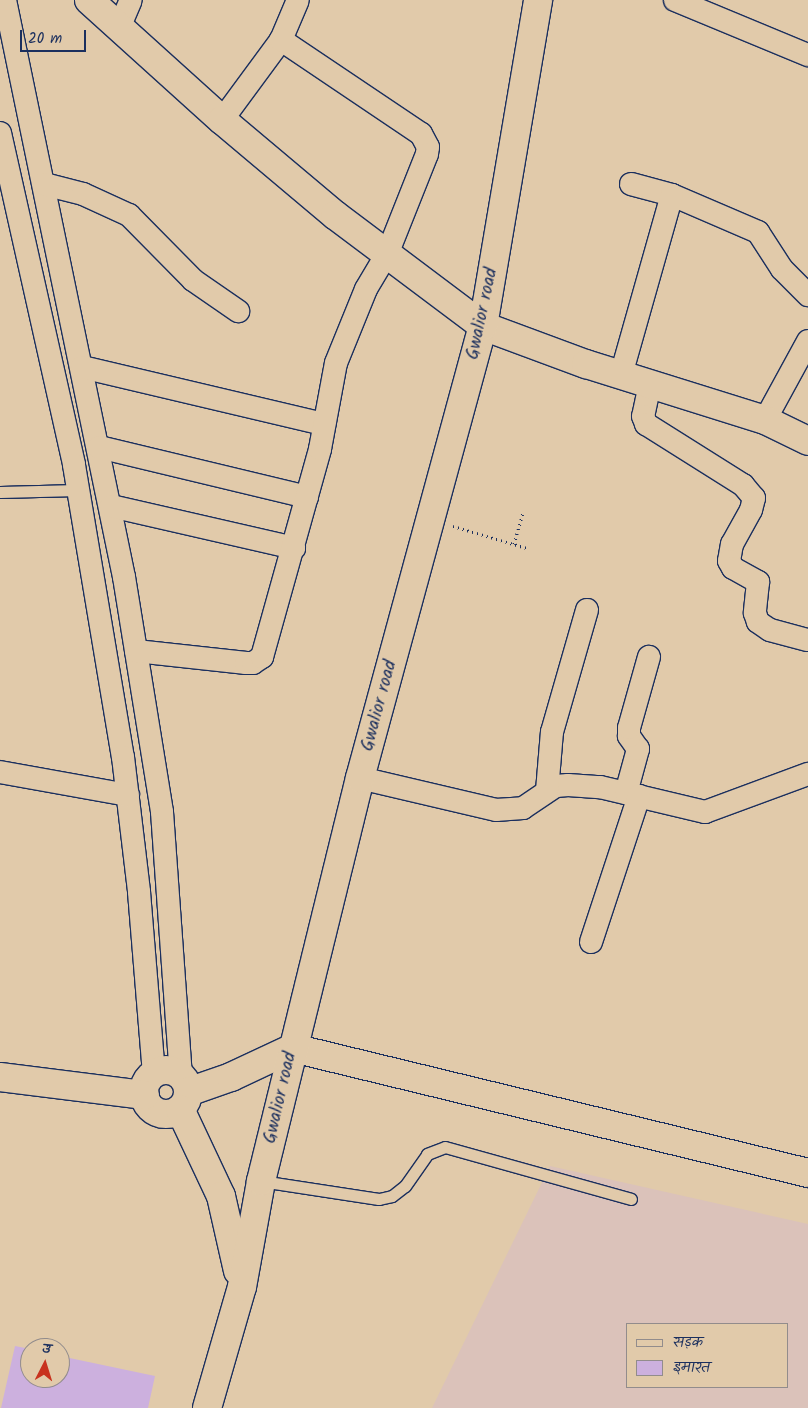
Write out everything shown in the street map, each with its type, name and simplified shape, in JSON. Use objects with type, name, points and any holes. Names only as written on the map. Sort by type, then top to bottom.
[{"type":"street","points":[[5,0],[111,506],[136,651],[162,812],[183,1092]]},
{"type":"street","points":[[89,0],[222,120],[335,215],[388,252],[483,326],[621,375],[765,420],[808,441]]},
{"type":"street","points":[[119,28],[131,0]]},
{"type":"street","points":[[222,120],[282,40],[298,0]]},
{"type":"street","name":"Gwalior road","points":[[207,1408],[242,1287],[261,1182],[360,778],[483,326],[538,0]]},
{"type":"street","points":[[675,0],[808,55]]},
{"type":"street","points":[[136,651],[246,663],[258,661],[265,650],[307,498],[336,363],[347,330],[388,252],[426,159],[425,139],[282,40]]},
{"type":"street","points":[[0,133],[8,204],[78,490],[128,795],[139,892],[149,1085],[152,1108],[161,1113],[183,1092],[231,1077],[293,1048],[808,1173]]},
{"type":"street","points":[[44,184],[83,194],[129,215],[193,280],[238,311]]},
{"type":"street","points":[[631,184],[672,194],[758,232],[782,269],[808,295]]},
{"type":"street","points":[[621,375],[672,194]]},
{"type":"street","points":[[765,420],[808,342]]},
{"type":"street","points":[[82,367],[324,424]]},
{"type":"street","points":[[650,384],[643,416],[646,424],[743,485],[754,498],[751,510],[732,544],[729,561],[733,568],[758,582],[755,613],[758,622],[770,630],[808,640]]},
{"type":"street","points":[[99,447],[307,498]]},
{"type":"street","points":[[111,506],[294,548]]},
{"type":"street","points":[[547,791],[552,732],[587,610]]},
{"type":"street","points":[[591,942],[632,794],[638,749],[629,736],[629,728],[649,658]]},
{"type":"street","points":[[0,772],[128,795]]},
{"type":"street","points":[[360,778],[504,810],[524,808],[556,786],[576,786],[632,794],[696,811],[712,812],[808,774]]},
{"type":"street","points":[[0,1077],[149,1085],[168,1070],[183,1092],[221,1196],[242,1287]]},
{"type":"lane","points":[[0,492],[78,490]]},
{"type":"lane","points":[[261,1182],[378,1199],[392,1196],[405,1186],[427,1154],[445,1148],[631,1199]]},
{"type":"path","points":[[514,544],[523,512]]},
{"type":"path","points":[[430,519],[528,548]]},
{"type":"shaded area","points":[[550,1166],[808,1224],[808,1408],[432,1408]]},
{"type":"building","points":[[15,1346],[20,1347],[20,1388],[70,1388],[70,1358],[155,1376],[148,1408],[1,1408]]}]
